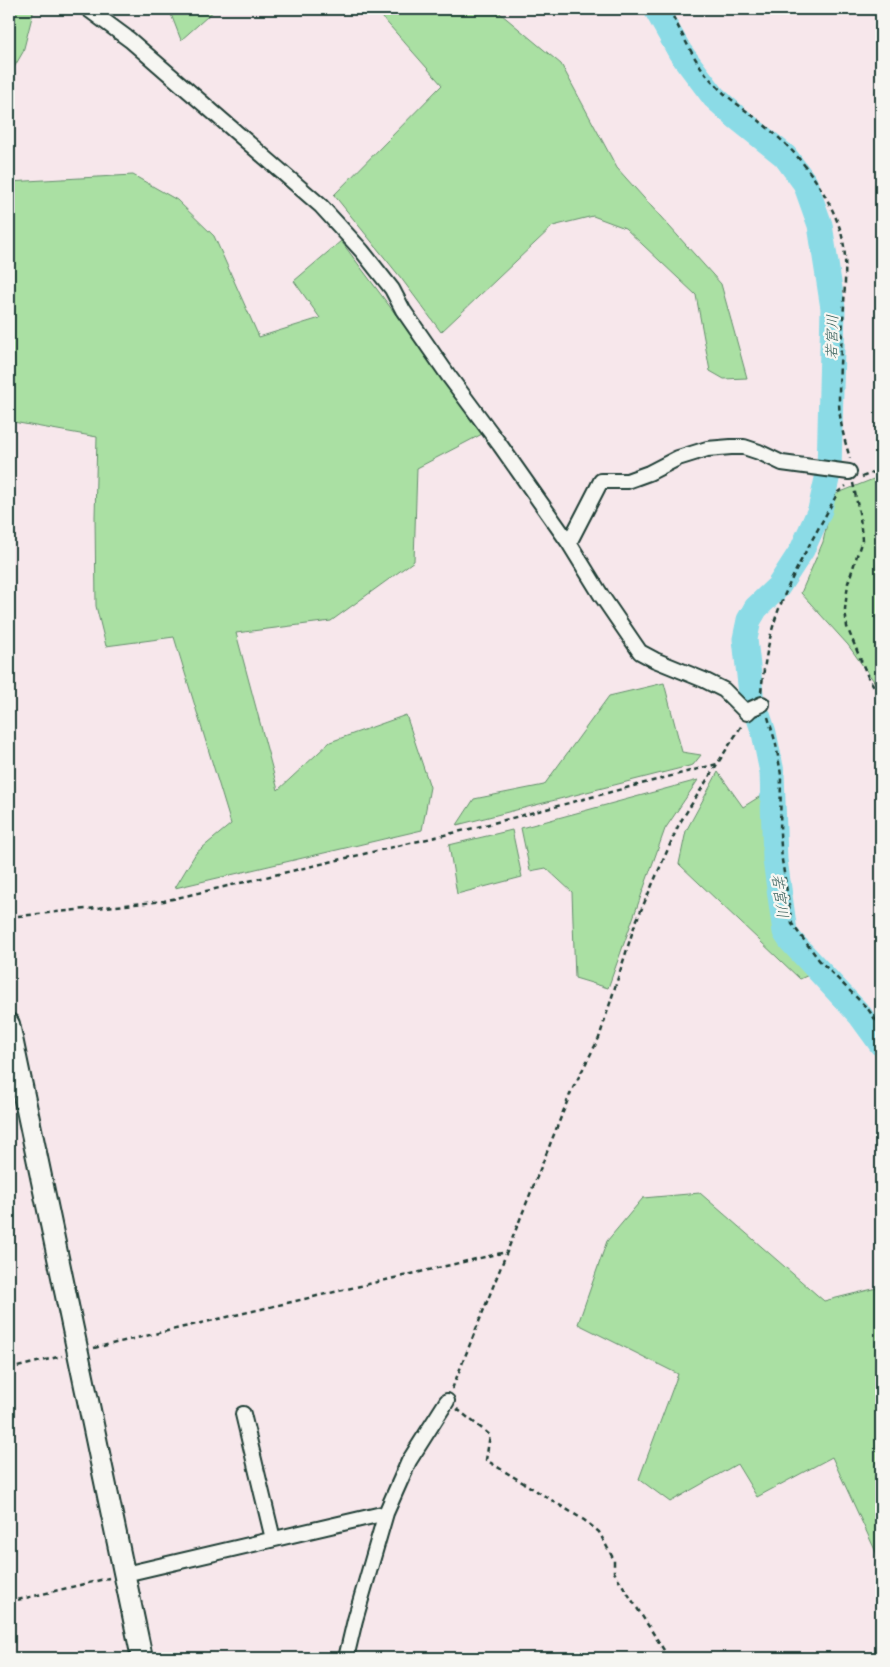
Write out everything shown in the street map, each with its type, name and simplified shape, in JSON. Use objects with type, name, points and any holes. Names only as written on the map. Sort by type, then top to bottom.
[{"type":"street","points":[[88,9],[130,40],[321,206],[362,250],[392,290],[403,310],[448,375],[500,444],[569,543],[601,595],[640,652],[724,690],[747,713],[762,704]]},
{"type":"street","points":[[569,543],[601,481],[627,481],[678,458],[707,448],[744,447],[782,463],[830,468],[850,476]]},
{"type":"street","points":[[9,1024],[142,1658]]},
{"type":"street","points":[[346,1658],[386,1513],[409,1461],[447,1401]]},
{"type":"street","points":[[242,1414],[274,1539]]},
{"type":"street","points":[[125,1574],[386,1513]]},
{"type":"path","points":[[669,9],[693,54],[710,79],[728,98],[769,128],[804,163],[821,190],[838,226],[844,244],[845,274],[839,400],[840,424],[850,460],[850,476],[860,517],[862,540],[848,582],[845,609],[847,627],[868,677],[881,697]]},
{"type":"path","points":[[881,469],[850,476],[838,492],[787,589],[769,644],[761,694],[762,704],[772,726],[781,775],[780,833],[782,860],[792,924],[819,960],[868,1009],[881,1028]]},
{"type":"path","points":[[669,1658],[614,1572],[614,1560],[599,1532],[584,1520],[486,1460],[490,1435],[447,1401],[571,1092],[599,1038],[635,924],[679,824],[741,727],[747,713]]},
{"type":"path","points":[[9,917],[164,900],[446,835],[717,764]]},
{"type":"path","points":[[9,1369],[506,1252]]},
{"type":"path","points":[[9,1602],[125,1574]]},
{"type":"green space","points":[[9,9],[34,9],[23,52],[9,76]]},
{"type":"green space","points":[[169,9],[216,9],[181,40]]},
{"type":"green space","points":[[375,9],[495,9],[561,64],[617,168],[721,284],[747,378],[724,379],[710,371],[696,295],[625,228],[593,216],[553,226],[441,332],[401,278],[334,195],[442,85]]},
{"type":"green space","points":[[133,175],[177,200],[214,236],[259,337],[320,318],[294,281],[341,241],[484,433],[417,468],[414,561],[331,621],[236,633],[278,790],[330,742],[406,715],[430,787],[422,830],[175,888],[196,853],[231,824],[174,637],[106,646],[96,606],[95,517],[97,437],[13,422],[9,424],[9,182]]},
{"type":"green space","points":[[881,476],[881,691],[848,645],[801,593],[823,542],[833,495]]},
{"type":"green space","points":[[664,683],[682,752],[701,755],[693,765],[457,825],[474,799],[544,785],[609,696]]},
{"type":"green space","points":[[718,772],[743,807],[767,792],[773,918],[782,940],[811,974],[800,979],[679,864],[686,831]]},
{"type":"green space","points":[[698,780],[665,829],[608,988],[575,978],[572,892],[546,868],[530,871],[521,828]]},
{"type":"green space","points":[[512,830],[522,877],[457,894],[449,845]]},
{"type":"green space","points":[[700,1193],[824,1301],[881,1287],[881,1563],[832,1457],[757,1497],[737,1464],[670,1502],[639,1479],[678,1374],[578,1324],[607,1241],[643,1198]]},
{"type":"waterway","name":"若宮川","points":[[656,9],[680,52],[714,97],[785,156],[805,183],[820,225],[833,308],[829,470],[820,510],[802,550],[778,587],[756,608],[749,620],[745,639],[752,703]]},
{"type":"waterway","name":"若宮川","points":[[758,715],[764,733],[772,772],[775,860],[785,932],[791,941],[860,1015],[881,1044]]}]
